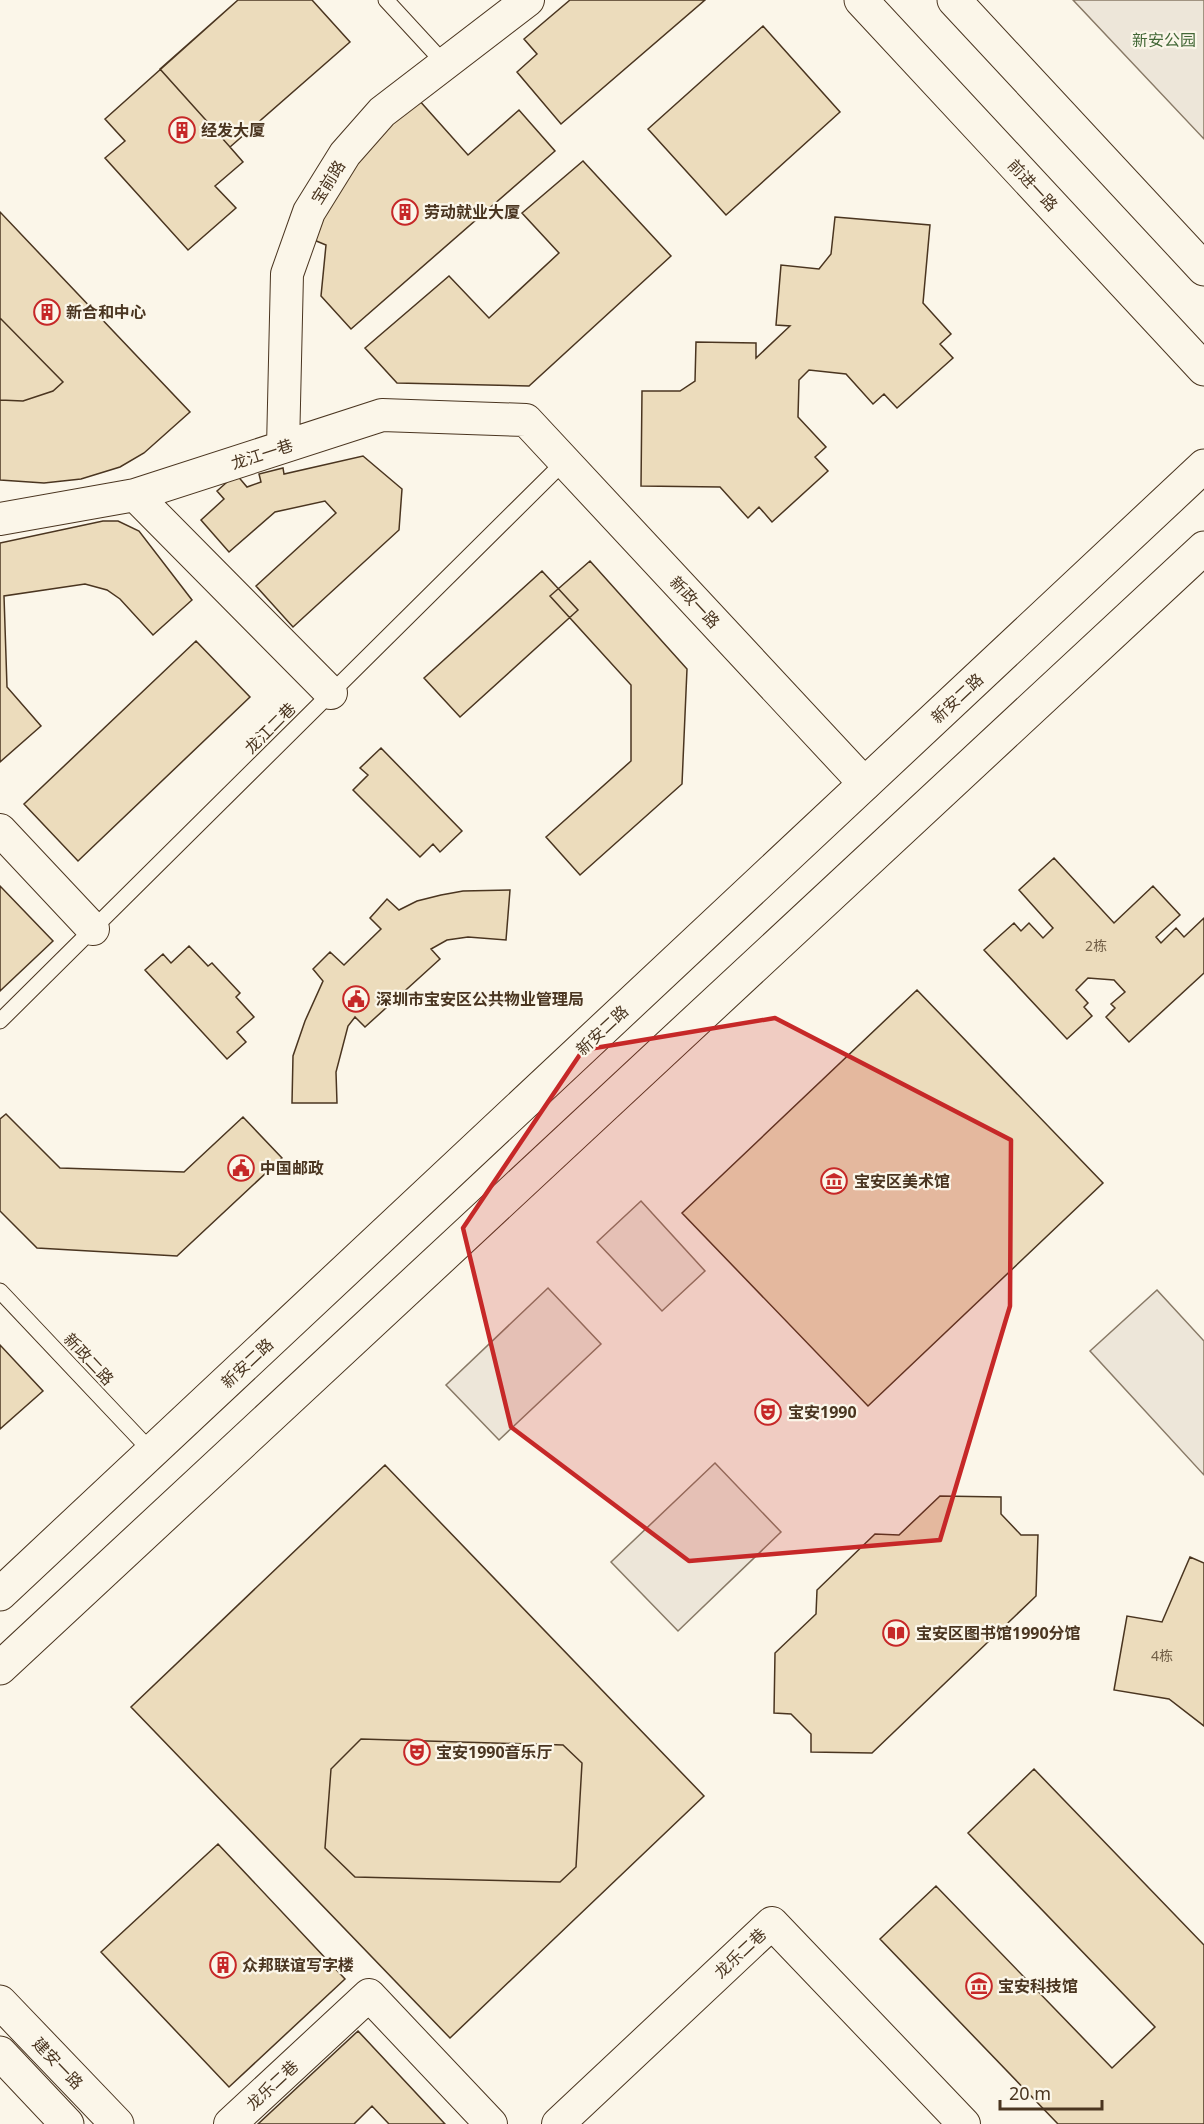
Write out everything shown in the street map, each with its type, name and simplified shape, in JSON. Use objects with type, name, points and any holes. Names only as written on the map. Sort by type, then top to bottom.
[{"type":"main road","name":"前进一路","points":[[861,0],[1204,369]]},
{"type":"main road","points":[[954,0],[1204,269]]},
{"type":"main road","name":"新安二路","points":[[0,1594],[1204,466]]},
{"type":"main road","points":[[0,1668],[1204,548]]},
{"type":"main road","name":"建安一路","points":[[0,2002],[117,2124]]},
{"type":"main road","points":[[0,2053],[67,2124]]},
{"type":"street","name":"宝前路","points":[[283,447],[287,274],[309,212],[345,154],[382,111],[528,0]]},
{"type":"street","name":"龙江一巷","points":[[0,519],[135,495],[382,415],[526,420]]},
{"type":"street","name":"新政一路","points":[[526,420],[865,784]]},
{"type":"street","points":[[135,495],[331,693]]},
{"type":"street","points":[[0,830],[93,929]]},
{"type":"street","name":"龙乐二巷","points":[[558,2124],[772,1923],[964,2124]]},
{"type":"street","name":"龙乐二巷","points":[[230,2124],[369,1995],[491,2124]]},
{"type":"lane","points":[[386,0],[445,64]]},
{"type":"lane","name":"龙江二巷","points":[[0,1021],[565,461]]},
{"type":"lane","name":"新政二路","points":[[0,1291],[152,1452]]},
{"type":"highlighted area","points":[[775,1018],[1011,1140],[1010,1306],[940,1540],[689,1561],[511,1427],[463,1228],[583,1050]]},
{"type":"green space","name":"新安公园","points":[[1073,0],[1204,0],[1204,139]]},
{"type":"green space","points":[[641,1201],[705,1271],[662,1311],[597,1242]]},
{"type":"green space","points":[[548,1288],[601,1344],[499,1440],[446,1385]]},
{"type":"green space","points":[[1157,1290],[1204,1341],[1204,1475],[1090,1351]]},
{"type":"green space","points":[[715,1463],[781,1532],[678,1631],[611,1562]]},
{"type":"building","name":"经发大厦","points":[[238,0],[312,0],[350,42],[230,147],[243,162],[215,186],[236,208],[188,250],[105,158],[125,141],[105,119]]},
{"type":"building","points":[[238,0],[312,0],[350,42],[230,147],[160,69]]},
{"type":"building","points":[[570,0],[705,0],[561,124],[517,72],[537,54],[524,39]]},
{"type":"building","points":[[763,26],[840,112],[726,215],[648,129]]},
{"type":"building","name":"劳动就业大厦","points":[[418,99],[468,155],[519,110],[555,151],[351,329],[321,296],[326,245],[314,240],[338,184],[393,120]]},
{"type":"building","points":[[583,161],[671,256],[529,386],[397,383],[365,348],[449,276],[489,318],[559,253],[522,213]]},
{"type":"building","name":"新合和中心","points":[[0,212],[190,412],[144,453],[120,467],[81,479],[44,483],[0,480]]},
{"type":"building","name":"新合和中心","points":[[0,212],[190,412],[144,453],[120,467],[81,479],[44,483],[0,480],[0,400],[23,401],[53,391],[63,382],[0,318]]},
{"type":"building","points":[[835,217],[930,225],[923,303],[951,334],[940,344],[953,358],[897,408],[884,394],[873,404],[846,374],[809,370],[799,380],[798,417],[826,447],[815,457],[828,471],[772,522],[759,507],[748,518],[720,487],[641,486],[642,391],[680,391],[695,381],[696,342],[756,343],[756,358],[790,326],[776,325],[781,265],[819,269],[831,254]]},
{"type":"building","points":[[363,456],[402,489],[399,530],[293,627],[256,586],[336,513],[325,501],[275,512],[229,552],[201,520],[224,499],[217,491],[236,474],[247,487],[261,482],[259,474],[283,468],[284,474]]},
{"type":"building","points":[[103,521],[118,521],[139,531],[192,600],[153,635],[120,599],[107,590],[85,584],[4,596],[7,687],[41,726],[0,762],[0,543]]},
{"type":"building","points":[[590,561],[687,669],[682,784],[580,875],[546,837],[631,761],[631,685],[550,596]]},
{"type":"building","points":[[542,571],[578,610],[460,717],[424,678]]},
{"type":"building","points":[[196,641],[250,697],[78,861],[24,804]]},
{"type":"building","points":[[381,748],[462,831],[440,852],[433,844],[420,857],[353,790],[368,775],[360,768]]},
{"type":"building","points":[[1054,858],[1114,923],[1153,886],[1180,915],[1156,937],[1161,943],[1176,928],[1184,937],[1204,918],[1204,973],[1129,1042],[1106,1017],[1115,1008],[1111,1004],[1125,992],[1114,980],[1088,978],[1076,990],[1088,1003],[1084,1007],[1092,1016],[1067,1039],[984,950],[1014,923],[1021,931],[1029,923],[1043,938],[1053,928],[1019,890]]},
{"type":"building","points":[[0,886],[53,941],[0,991]]},
{"type":"building","name":"深圳市宝安区公共物业管理局","points":[[510,890],[506,940],[468,937],[447,940],[431,949],[440,959],[365,1027],[355,1017],[348,1026],[336,1072],[337,1103],[292,1103],[293,1056],[305,1021],[323,981],[313,969],[330,952],[344,965],[381,929],[370,918],[387,899],[399,910],[417,901],[463,891]]},
{"type":"building","points":[[189,946],[208,966],[212,963],[240,993],[236,997],[254,1017],[237,1032],[246,1042],[227,1059],[145,970],[163,954],[171,963]]},
{"type":"building","points":[[917,990],[1103,1183],[868,1406],[682,1213]]},
{"type":"building","points":[[6,1114],[60,1168],[184,1172],[243,1117],[282,1158],[177,1256],[37,1248],[0,1211],[0,1119]]},
{"type":"building","points":[[0,1345],[43,1391],[0,1429]]},
{"type":"building","name":"宝安1990音乐厅","points":[[385,1465],[704,1796],[450,2038],[131,1707]]},
{"type":"building","name":"宝安区图书馆1990分馆","points":[[940,1496],[1001,1497],[1001,1514],[1021,1535],[1038,1535],[1036,1596],[872,1753],[811,1752],[811,1734],[791,1714],[774,1713],[775,1653],[816,1614],[817,1590],[875,1534],[899,1535]]},
{"type":"building","points":[[1190,1557],[1204,1563],[1204,1726],[1169,1699],[1114,1690],[1127,1616],[1162,1622]]},
{"type":"building","points":[[361,1739],[563,1745],[582,1763],[576,1867],[560,1882],[355,1877],[325,1848],[331,1769]]},
{"type":"building","name":"宝安科技馆","points":[[1034,1769],[1204,1945],[1204,2124],[1058,2124],[880,1939],[936,1886],[1112,2068],[1155,2027],[968,1833]]},
{"type":"building","name":"众邦联谊写字楼","points":[[218,1844],[345,1979],[229,2087],[101,1952]]},
{"type":"building","points":[[358,2031],[445,2124],[389,2124],[372,2106],[354,2124],[258,2124]]},
{"type":"place","name":"经发大厦","points":[[182,130]]},
{"type":"place","name":"劳动就业大厦","points":[[405,212]]},
{"type":"place","name":"新合和中心","points":[[47,312]]},
{"type":"place","name":"深圳市宝安区公共物业管理局","points":[[356,999]]},
{"type":"place","name":"中国邮政","points":[[241,1168]]},
{"type":"place","name":"宝安区美术馆","points":[[834,1181]]},
{"type":"place","name":"宝安1990","points":[[768,1412]]},
{"type":"place","name":"宝安区图书馆1990分馆","points":[[896,1633]]},
{"type":"place","name":"宝安1990音乐厅","points":[[417,1752]]},
{"type":"place","name":"众邦联谊写字楼","points":[[223,1965]]},
{"type":"place","name":"宝安科技馆","points":[[979,1986]]}]
